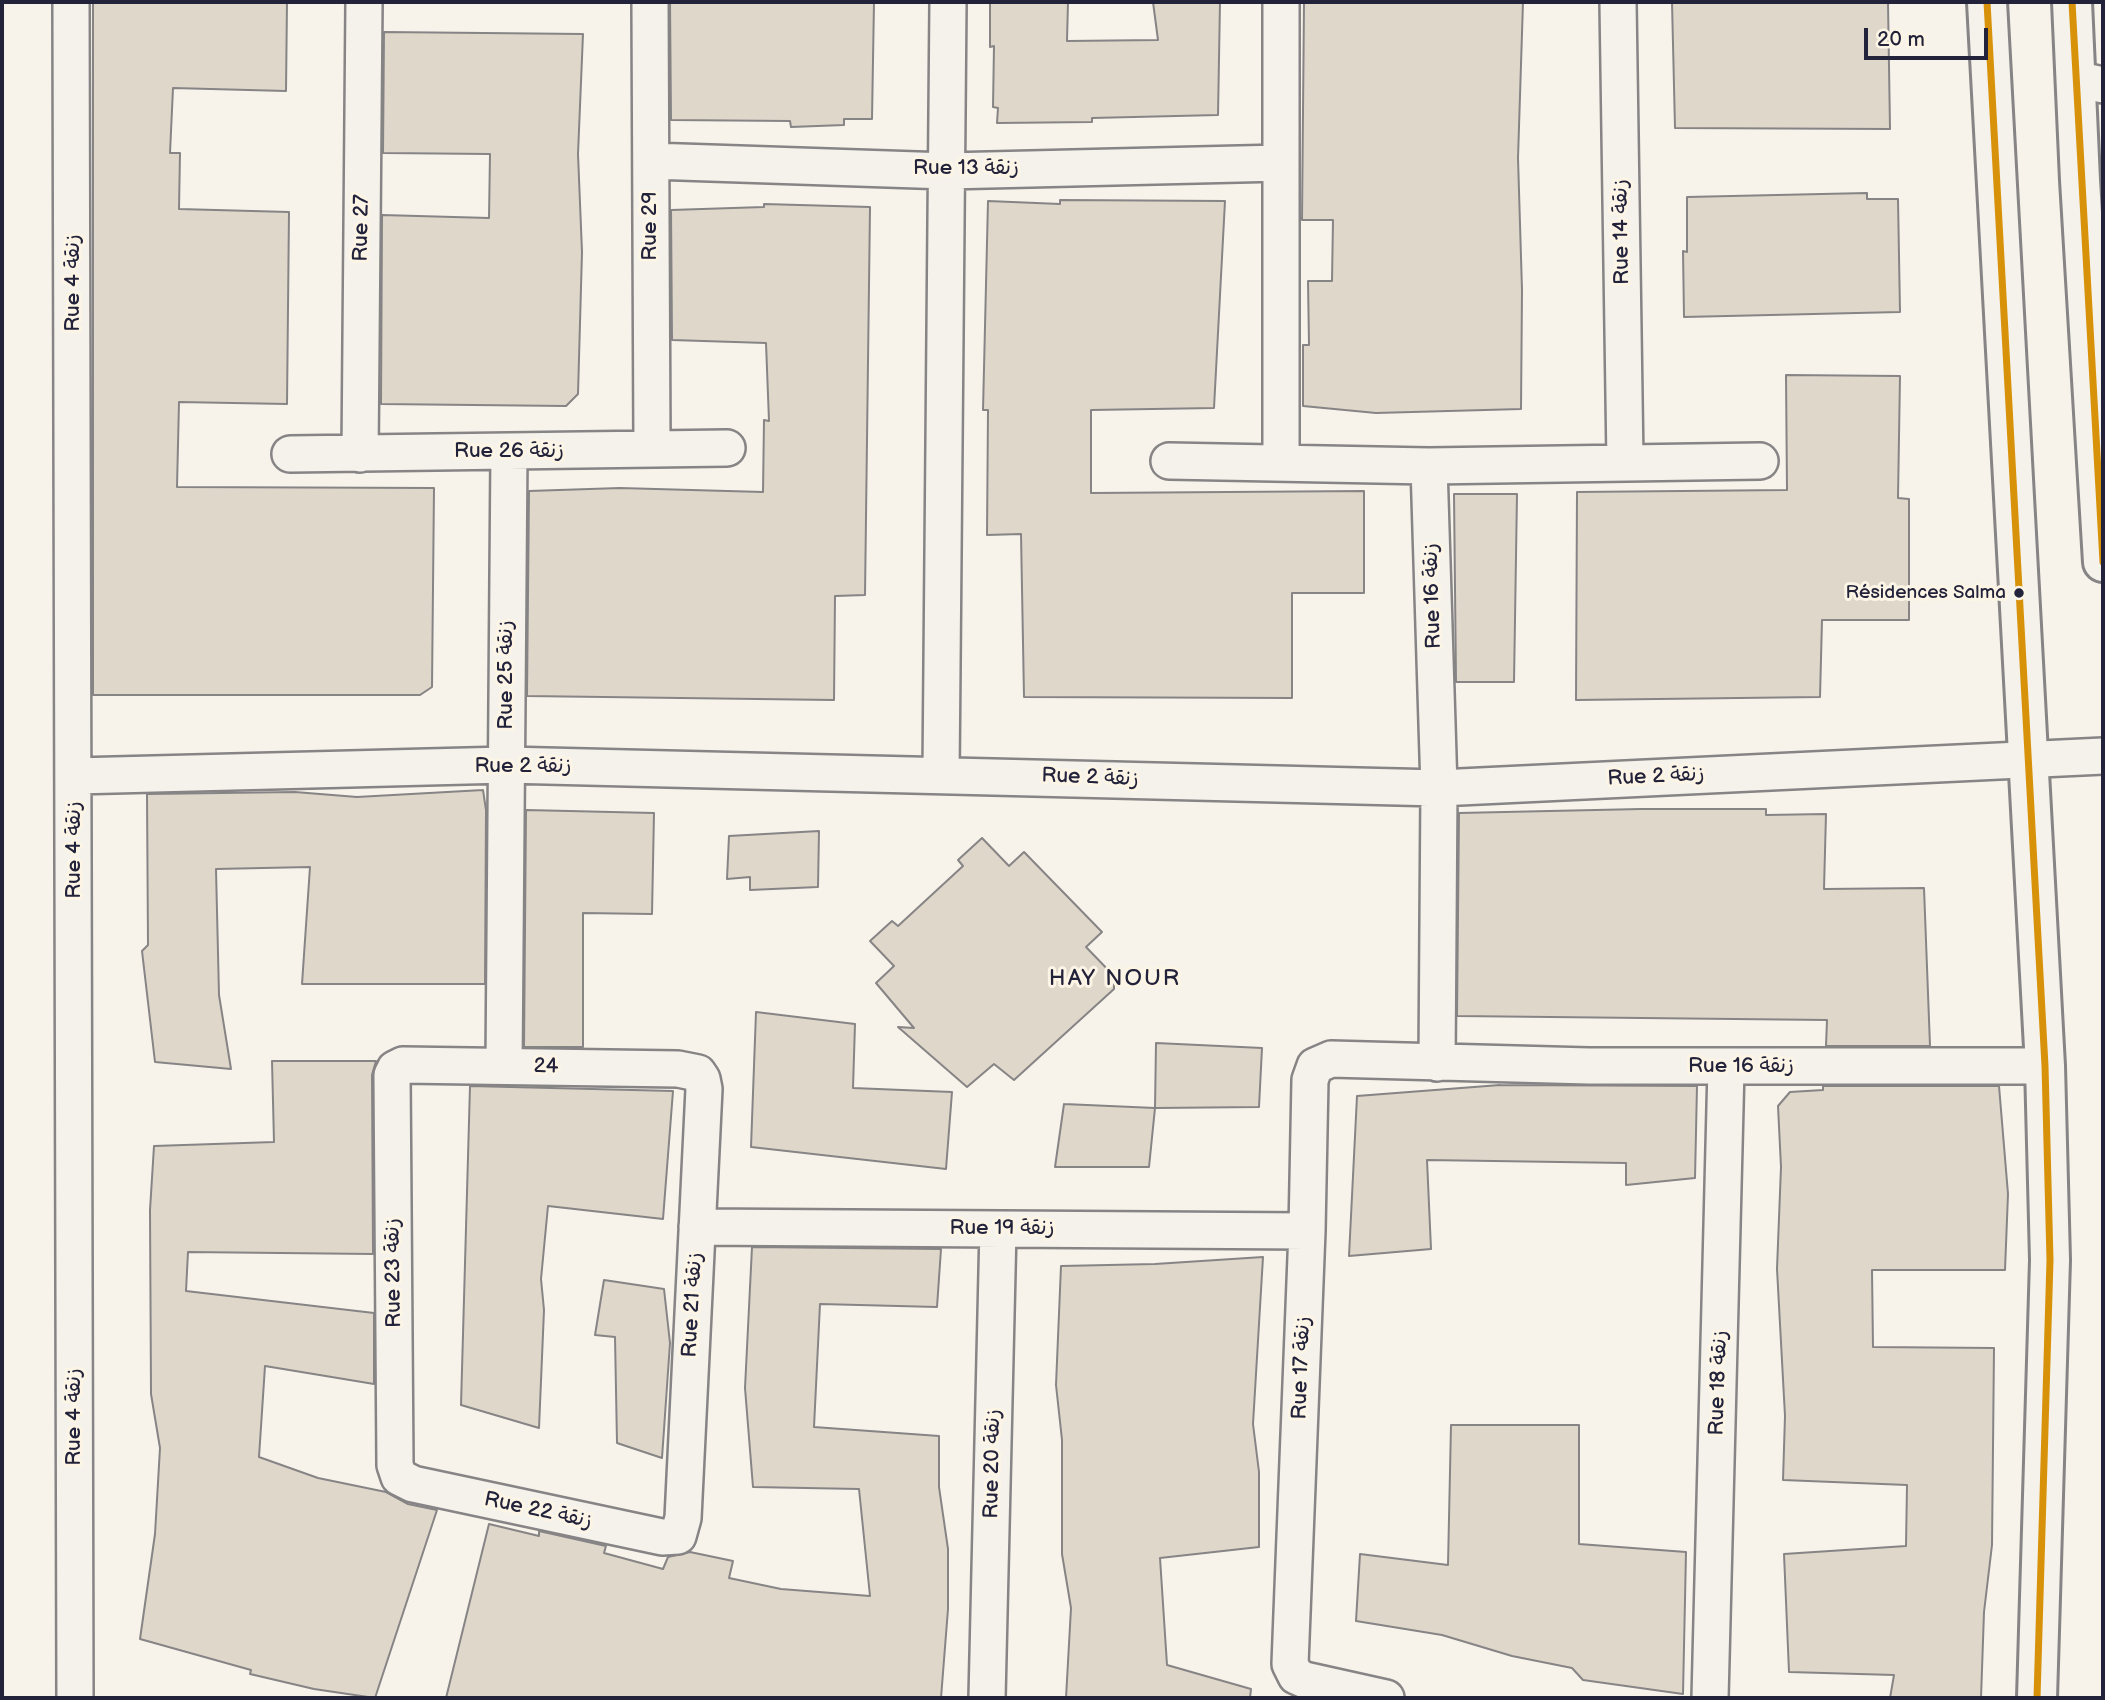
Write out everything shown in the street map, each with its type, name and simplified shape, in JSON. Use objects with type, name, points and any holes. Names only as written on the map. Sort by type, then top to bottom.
[{"type":"main road","points":[[1987,2],[2045,1066],[2050,1260],[2037,1698]]},
{"type":"main road","points":[[2072,2],[2089,82],[2103,562]]},
{"type":"street","name":"Rue 4 زنقة","points":[[71,2],[75,775],[75,1698]]},
{"type":"street","name":"Rue 27","points":[[360,454],[364,2]]},
{"type":"street","name":"Rue 29","points":[[650,2],[652,449]]},
{"type":"street","points":[[941,774],[948,2]]},
{"type":"street","points":[[1281,461],[1282,2]]},
{"type":"street","name":"Rue 14 زنقة","points":[[1618,2],[1625,462]]},
{"type":"street","name":"Rue 13 زنقة","points":[[650,161],[947,171],[1281,163]]},
{"type":"street","name":"Rue 26 زنقة","points":[[290,454],[727,448]]},
{"type":"street","name":"Rue 25 زنقة","points":[[504,1066],[509,453]]},
{"type":"street","points":[[1169,461],[1281,461],[1429,466],[1760,461]]},
{"type":"street","name":"Rue 16 زنقة","points":[[1429,466],[1438,788],[1437,1063]]},
{"type":"street","name":"Rue 2 زنقة","points":[[75,775],[506,765],[1438,788],[2103,757]]},
{"type":"street","name":"Rue 16 زنقة","points":[[1315,1066],[1331,1059],[1726,1068],[2045,1066]]},
{"type":"street","name":"24","points":[[395,1069],[403,1065],[504,1066],[678,1069],[698,1073]]},
{"type":"street","name":"Rue 17 زنقة","points":[[1315,1066],[1310,1080],[1307,1231],[1290,1655],[1293,1671],[1305,1681],[1386,1698]]},
{"type":"street","name":"Rue 18 زنقة","points":[[1710,1698],[1726,1068]]},
{"type":"street","name":"Rue 23 زنقة","points":[[395,1069],[392,1075],[395,1437],[399,1477]]},
{"type":"street","name":"Rue 21 زنقة","points":[[678,1536],[683,1518],[704,1089],[698,1073]]},
{"type":"street","name":"Rue 19 زنقة","points":[[697,1227],[1307,1231]]},
{"type":"street","name":"Rue 20 زنقة","points":[[987,1698],[998,1229]]},
{"type":"street","name":"Rue 22 زنقة","points":[[399,1477],[413,1484],[583,1521],[662,1537],[678,1536]]},
{"type":"building","points":[[93,2],[287,2],[286,91],[173,88],[170,153],[180,153],[179,209],[289,212],[287,404],[179,402],[177,487],[434,488],[432,687],[420,695],[93,695]]},
{"type":"building","points":[[670,2],[874,2],[872,119],[844,119],[844,125],[791,127],[790,121],[671,120]]},
{"type":"building","points":[[990,2],[1068,2],[1067,41],[1158,40],[1153,2],[1220,2],[1218,115],[1092,118],[1092,122],[997,123],[998,108],[993,107],[994,46],[990,47]]},
{"type":"building","points":[[1304,2],[1523,2],[1518,158],[1522,290],[1521,409],[1376,413],[1303,406],[1303,345],[1309,345],[1308,281],[1332,281],[1333,220],[1302,220]]},
{"type":"building","points":[[1672,2],[1888,2],[1890,129],[1675,128]]},
{"type":"building","points":[[384,32],[583,34],[578,154],[582,252],[578,394],[566,406],[381,404],[382,215],[489,218],[490,154],[383,153]]},
{"type":"building","points":[[1867,193],[1867,199],[1898,199],[1900,312],[1684,317],[1683,251],[1687,252],[1687,197]]},
{"type":"building","points":[[1060,200],[1225,201],[1214,408],[1091,410],[1091,493],[1364,491],[1364,593],[1292,593],[1292,698],[1024,697],[1021,534],[987,535],[988,410],[983,410],[988,201],[1060,204]]},
{"type":"building","points":[[764,204],[870,207],[865,595],[835,596],[834,700],[527,696],[529,491],[620,488],[763,492],[764,420],[769,421],[766,343],[672,340],[671,210],[764,207]]},
{"type":"building","points":[[1786,375],[1900,376],[1898,498],[1909,499],[1909,620],[1822,620],[1820,697],[1576,700],[1577,492],[1787,490]]},
{"type":"building","points":[[1454,494],[1517,494],[1514,682],[1456,682]]},
{"type":"building","points":[[483,790],[486,810],[485,984],[302,984],[310,867],[216,869],[219,995],[231,1069],[155,1062],[142,951],[148,945],[147,794],[295,792],[357,797]]},
{"type":"building","points":[[1766,809],[1766,815],[1826,814],[1824,889],[1924,888],[1930,1046],[1826,1046],[1827,1020],[1457,1016],[1459,813]]},
{"type":"building","points":[[526,810],[654,813],[652,914],[583,913],[583,1047],[524,1047]]},
{"type":"building","points":[[819,831],[818,887],[750,890],[750,877],[727,879],[729,836]]},
{"type":"building","points":[[982,838],[1009,866],[1024,852],[1102,932],[1086,947],[1114,976],[1114,989],[1014,1080],[994,1064],[967,1087],[898,1027],[914,1028],[876,983],[894,966],[870,941],[892,921],[898,926],[963,866],[958,860]]},
{"type":"building","points":[[756,1012],[855,1024],[853,1088],[952,1092],[946,1169],[751,1147]]},
{"type":"building","points":[[1156,1043],[1262,1048],[1259,1107],[1155,1108]]},
{"type":"building","points":[[272,1061],[376,1061],[372,1075],[373,1254],[188,1252],[186,1291],[374,1313],[374,1384],[265,1366],[259,1457],[318,1478],[386,1492],[408,1504],[437,1510],[375,1698],[314,1689],[250,1674],[251,1670],[140,1639],[155,1534],[160,1448],[151,1394],[150,1210],[154,1146],[274,1142]]},
{"type":"building","points":[[1500,1085],[1697,1086],[1695,1178],[1626,1185],[1626,1163],[1427,1160],[1431,1249],[1349,1256],[1357,1096]]},
{"type":"building","points":[[470,1086],[673,1091],[663,1219],[548,1206],[541,1279],[544,1310],[539,1428],[461,1405]]},
{"type":"building","points":[[1823,1086],[1999,1086],[2008,1194],[2005,1270],[1872,1270],[1873,1347],[1994,1348],[1992,1545],[1984,1612],[1981,1698],[1890,1698],[1894,1675],[1789,1672],[1784,1554],[1906,1546],[1907,1485],[1783,1480],[1785,1416],[1777,1269],[1781,1167],[1778,1106],[1790,1092],[1823,1090]]},
{"type":"building","points":[[1064,1104],[1155,1108],[1149,1167],[1055,1167]]},
{"type":"building","points":[[752,1247],[941,1249],[937,1307],[820,1304],[814,1427],[939,1436],[939,1487],[948,1549],[948,1609],[941,1698],[446,1698],[489,1524],[539,1536],[539,1531],[606,1546],[604,1553],[663,1569],[668,1557],[690,1552],[733,1561],[729,1578],[781,1589],[870,1596],[859,1489],[753,1487],[745,1388]]},
{"type":"building","points":[[1263,1257],[1253,1424],[1259,1472],[1259,1547],[1160,1558],[1167,1665],[1251,1689],[1250,1698],[1066,1698],[1071,1608],[1062,1554],[1062,1440],[1056,1385],[1061,1266],[1155,1264]]},
{"type":"building","points":[[604,1280],[664,1289],[670,1343],[662,1458],[617,1443],[615,1337],[595,1335]]},
{"type":"building","points":[[1451,1425],[1579,1425],[1579,1544],[1686,1552],[1683,1694],[1583,1680],[1572,1668],[1512,1656],[1442,1635],[1356,1621],[1360,1554],[1448,1565]]},
{"type":"transit line","points":[[1987,2],[2045,1066],[2050,1260],[2037,1698]]},
{"type":"transit line","points":[[2072,2],[2103,562]]},
{"type":"place","name":"Résidences Salma","points":[[2019,593]]},
{"type":"district","name":"HAY NOUR","points":[[1115,979]]}]
